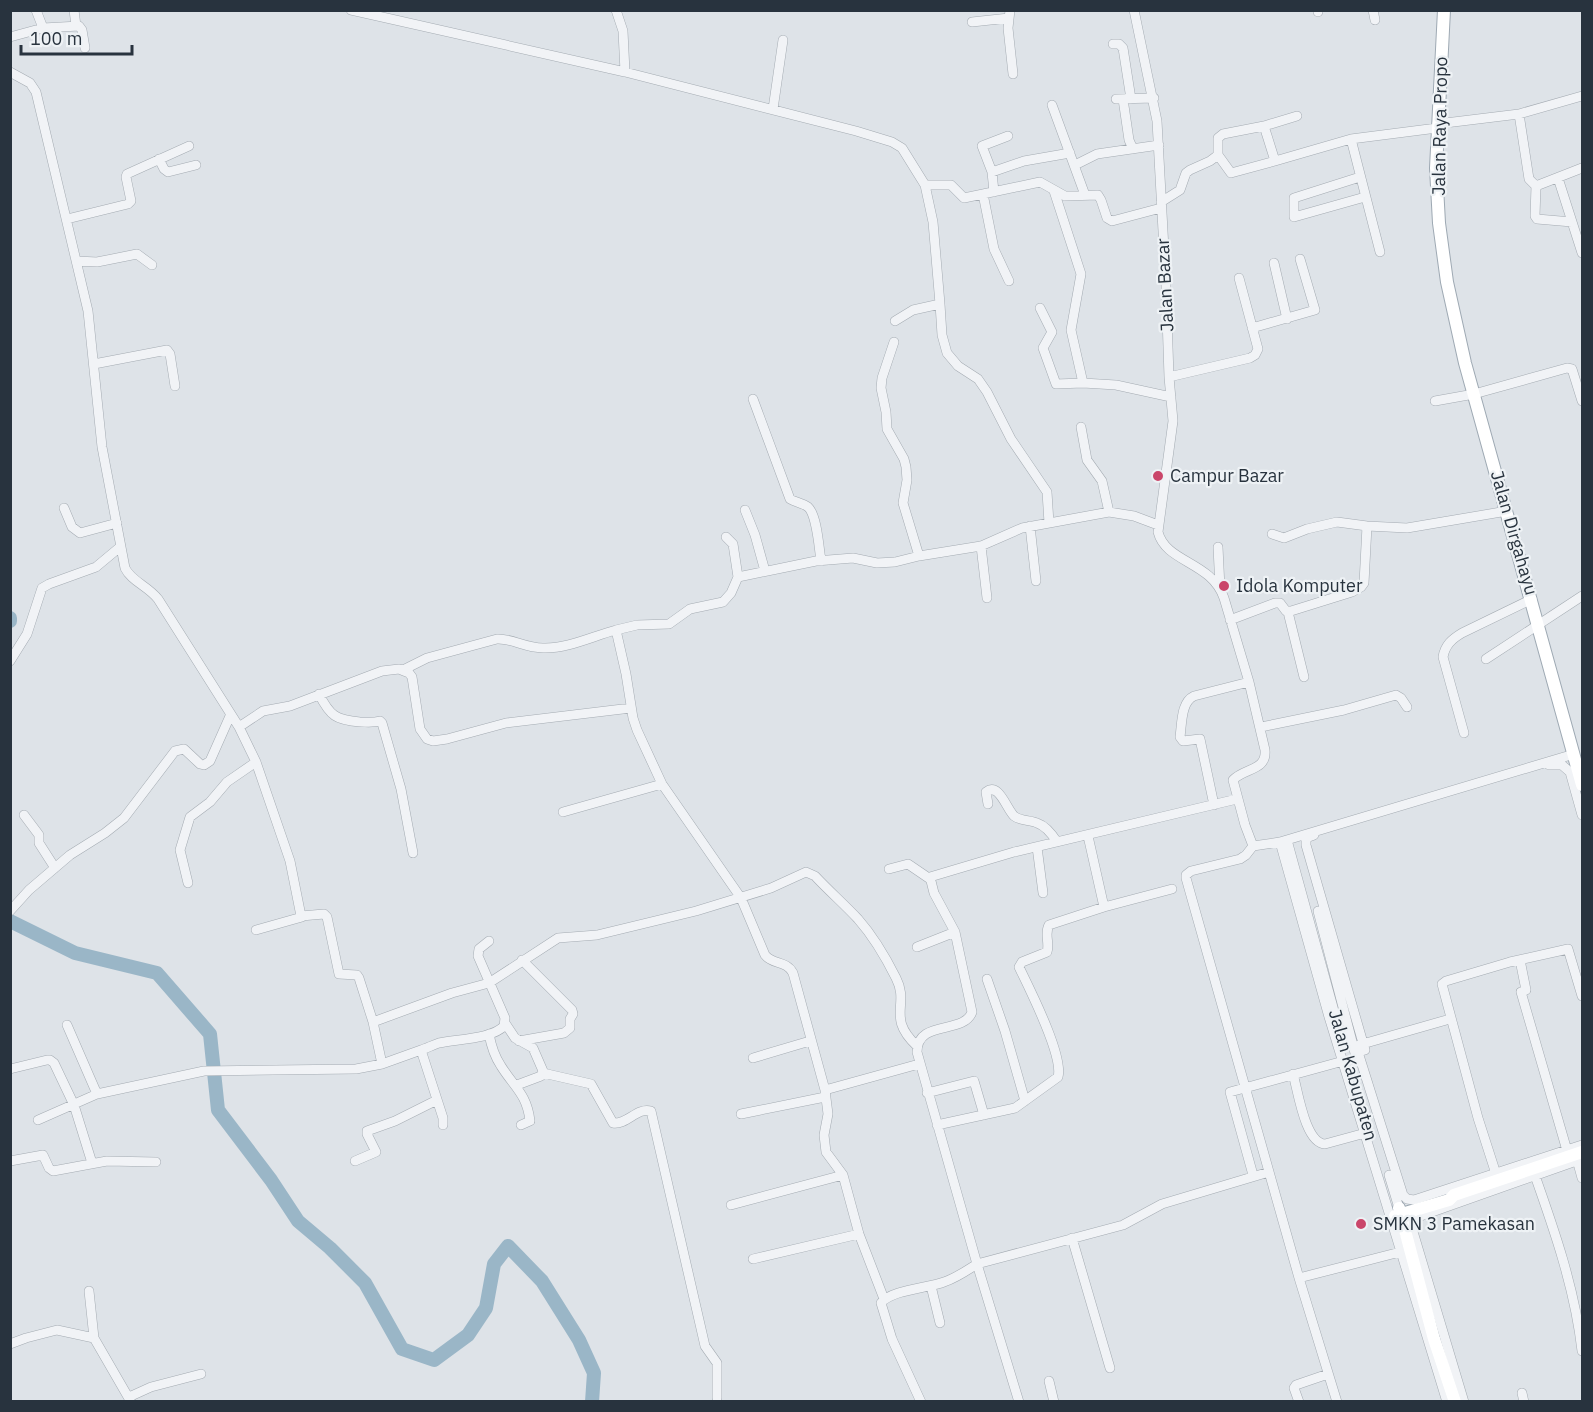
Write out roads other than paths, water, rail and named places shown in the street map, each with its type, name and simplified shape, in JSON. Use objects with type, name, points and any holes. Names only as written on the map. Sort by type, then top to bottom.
[{"type":"main road","name":"Jalan Raya Propo","points":[[1444,10],[1437,126],[1437,190],[1447,282]]},
{"type":"main road","name":"Jalan Dirgahayu","points":[[1447,282],[1474,394],[1582,785]]},
{"type":"main road","points":[[1397,1212],[1447,1194],[1454,1195],[1497,1176],[1534,1172],[1576,1154]]},
{"type":"main road","name":"Jalan Kabupaten","points":[[1397,1212],[1406,1250],[1455,1401]]},
{"type":"street","points":[[36,10],[44,28]]},
{"type":"street","points":[[74,10],[76,26]]},
{"type":"street","points":[[351,10],[625,72],[856,131],[898,145],[906,151],[926,185],[933,222],[942,335],[947,353],[958,366],[978,379],[987,392],[1011,439],[1047,492],[1049,523]]},
{"type":"street","points":[[616,10],[623,31],[625,72]]},
{"type":"street","name":"Jalan Bazar","points":[[1134,10],[1154,98],[1159,146],[1166,286],[1178,375],[1171,397],[1173,434],[1158,525]]},
{"type":"street","points":[[972,22],[1010,14],[1008,28],[1013,74]]},
{"type":"street","points":[[10,37],[44,28],[76,26],[81,28],[85,48]]},
{"type":"street","points":[[773,110],[783,40]]},
{"type":"street","points":[[1113,44],[1119,44],[1123,48],[1123,99],[1129,140],[1133,149]]},
{"type":"street","points":[[10,72],[30,83],[36,92],[77,261],[88,311],[102,447],[126,571],[149,588],[158,598],[239,727],[256,762],[290,861],[302,917]]},
{"type":"street","points":[[1297,116],[1264,126],[1223,134],[1218,138],[1218,155],[1231,173],[1351,139],[1519,114],[1582,96]]},
{"type":"street","points":[[1123,99],[1154,98]]},
{"type":"street","points":[[1052,105],[1085,195]]},
{"type":"street","points":[[1519,114],[1529,179],[1536,186],[1534,216],[1537,219],[1572,222]]},
{"type":"street","points":[[1264,126],[1275,161]]},
{"type":"street","points":[[994,192],[992,172],[982,146],[1008,136]]},
{"type":"street","points":[[1351,139],[1380,252]]},
{"type":"street","points":[[67,219],[129,203],[131,201],[126,175],[189,146]]},
{"type":"street","points":[[1075,165],[1097,154],[1159,146]]},
{"type":"street","points":[[992,172],[1024,161],[1070,153]]},
{"type":"street","points":[[926,185],[951,185],[964,198],[1040,182],[1065,196],[1092,194],[1100,197],[1106,215],[1112,220],[1161,205],[1180,190],[1190,170],[1218,155]]},
{"type":"street","points":[[159,159],[168,172],[196,165]]},
{"type":"street","points":[[1536,186],[1582,168]]},
{"type":"street","points":[[1360,177],[1294,198],[1294,217],[1365,197]]},
{"type":"street","points":[[1558,178],[1582,253]]},
{"type":"street","points":[[1054,191],[1081,274],[1071,330],[1083,383]]},
{"type":"street","points":[[983,194],[994,249],[1009,281]]},
{"type":"street","points":[[77,261],[97,262],[137,254],[152,265]]},
{"type":"street","points":[[1252,328],[1315,310],[1300,259]]},
{"type":"street","points":[[1274,263],[1287,319]]},
{"type":"street","points":[[1178,375],[1255,355],[1258,348],[1239,278]]},
{"type":"street","points":[[895,321],[913,310],[940,304]]},
{"type":"street","points":[[1040,308],[1052,332]]},
{"type":"street","points":[[1052,332],[1071,330]]},
{"type":"street","points":[[1052,332],[1043,348],[1054,383],[1057,385],[1083,383],[1116,385],[1171,397]]},
{"type":"street","points":[[894,342],[881,388],[887,429],[906,467],[907,480],[903,503],[919,556]]},
{"type":"street","points":[[94,364],[167,350],[170,354],[175,386]]},
{"type":"street","points":[[1435,401],[1474,394],[1567,368],[1572,369],[1582,401]]},
{"type":"street","points":[[753,399],[790,499],[811,509],[821,561]]},
{"type":"street","points":[[1080,427],[1087,460],[1102,481],[1109,512]]},
{"type":"street","points":[[64,508],[72,527],[80,533],[117,523]]},
{"type":"street","points":[[744,510],[755,535],[765,572]]},
{"type":"street","points":[[1272,534],[1284,538],[1307,528],[1337,522],[1407,528],[1507,511]]},
{"type":"street","points":[[738,577],[821,561],[853,558],[886,564],[981,546],[1010,532],[1030,526],[1109,512],[1121,513],[1158,525],[1162,543],[1175,554],[1206,572],[1220,588]]},
{"type":"street","points":[[1030,526],[1036,581]]},
{"type":"street","points":[[1288,612],[1352,592],[1364,583],[1367,526]]},
{"type":"street","points":[[239,727],[263,711],[290,706],[382,671],[403,670],[427,658],[497,639],[505,639],[531,648],[547,648],[637,625],[669,624],[690,609],[723,602],[731,593],[738,577],[733,544],[726,537]]},
{"type":"street","points":[[981,546],[987,598]]},
{"type":"street","points":[[10,661],[27,634],[42,588],[96,567],[120,547]]},
{"type":"street","points":[[1218,547],[1220,588],[1249,682],[1265,750],[1264,761],[1261,765],[1234,778],[1237,799],[1253,846]]},
{"type":"street","points":[[1486,659],[1582,596]]},
{"type":"street","points":[[1464,733],[1443,657],[1444,651],[1452,640],[1462,633],[1532,599]]},
{"type":"street","points":[[1230,620],[1280,603],[1288,612],[1304,677]]},
{"type":"street","points":[[616,630],[637,730],[662,784],[741,898],[765,955],[769,959],[784,963],[791,969],[825,1094],[828,1114],[824,1144],[826,1152],[843,1175],[859,1234],[884,1299],[882,1308],[889,1329],[909,1380],[921,1401]]},
{"type":"street","points":[[403,670],[412,677],[415,685],[423,735],[433,741],[447,740],[506,723],[631,708]]},
{"type":"street","points":[[1214,805],[1200,739],[1183,741],[1181,739],[1185,704],[1189,698],[1194,696],[1249,682]]},
{"type":"street","points":[[319,694],[326,708],[336,717],[348,721],[368,723],[380,721],[382,723],[401,789],[413,853]]},
{"type":"street","points":[[1261,727],[1344,710],[1396,695],[1407,707]]},
{"type":"street","points":[[11,911],[28,890],[70,855],[124,818],[175,751],[184,749],[200,764],[204,765],[210,761],[230,716]]},
{"type":"street","points":[[1337,1401],[1299,1278],[1186,875],[1240,859],[1253,846],[1283,841],[1574,754]]},
{"type":"street","points":[[188,884],[180,850],[190,817],[210,802],[227,782],[256,762]]},
{"type":"street","points":[[1354,1046],[1306,838],[1550,765],[1562,765],[1570,772],[1582,814]]},
{"type":"street","points":[[563,812],[662,784]]},
{"type":"street","points":[[988,804],[987,790],[999,792],[1017,818],[1045,826],[1057,842]]},
{"type":"street","points":[[930,879],[934,874],[1036,847],[1237,799]]},
{"type":"street","points":[[24,815],[39,835],[39,843],[55,868]]},
{"type":"street","points":[[1088,836],[1104,908]]},
{"type":"street","name":"Jalan Kabupaten","points":[[1299,836],[1354,1046],[1349,1060],[1367,1133],[1397,1212]]},
{"type":"street","points":[[1253,1175],[1230,1092],[1349,1060],[1283,841]]},
{"type":"street","name":"Jalan Kabupaten","points":[[1283,841],[1354,1046]]},
{"type":"street","points":[[1036,847],[1043,893]]},
{"type":"street","points":[[889,869],[908,864],[930,879],[934,893],[955,932],[972,1008],[971,1016],[967,1020],[927,1033],[919,1040],[917,1046],[919,1064],[1019,1401]]},
{"type":"street","points":[[373,1022],[452,993],[489,983],[558,938],[597,935],[741,898],[771,888],[803,872],[815,876],[859,921],[899,984],[901,1025],[906,1035],[917,1046]]},
{"type":"street","points":[[937,1125],[1006,1110],[1025,1101],[1056,1079],[1060,1071],[1044,1021],[1019,965],[1047,952],[1046,932],[1049,926],[1172,889]]},
{"type":"street","points":[[256,930],[302,917],[324,914],[327,917],[339,974],[358,976],[373,1022],[382,1064]]},
{"type":"street","points":[[917,947],[955,932]]},
{"type":"street","points":[[489,940],[477,952],[505,1023],[519,1041],[533,1048],[543,1073]]},
{"type":"street","points":[[1497,1176],[1450,1018],[1443,983],[1520,960],[1568,949],[1582,996]]},
{"type":"street","points":[[519,1041],[564,1033],[570,1028],[570,1019],[573,1014],[572,1010],[522,960]]},
{"type":"street","points":[[1520,960],[1526,990],[1521,992],[1582,1178]]},
{"type":"street","points":[[987,979],[1025,1101]]},
{"type":"street","points":[[1354,1046],[1450,1018]]},
{"type":"street","points":[[39,1120],[97,1094],[204,1071],[347,1070],[382,1064],[442,1043],[498,1032],[505,1023]]},
{"type":"street","points":[[67,1025],[97,1094]]},
{"type":"street","points":[[489,1034],[500,1065],[517,1085],[526,1102],[530,1119],[529,1122],[521,1125]]},
{"type":"street","points":[[753,1058],[810,1041]]},
{"type":"street","points":[[1354,1046],[1365,1050],[1358,1052],[1398,1183],[1407,1199],[1414,1200],[1576,1154]]},
{"type":"street","points":[[421,1050],[443,1118],[443,1125]]},
{"type":"street","points":[[10,1069],[50,1060],[54,1063],[74,1105],[92,1162]]},
{"type":"street","name":"Jalan Kabupaten","points":[[1349,1060],[1369,1111],[1397,1212]]},
{"type":"street","points":[[741,1114],[825,1094],[919,1064]]},
{"type":"street","points":[[517,1085],[538,1078],[543,1073]]},
{"type":"street","points":[[543,1073],[591,1084],[613,1123],[620,1123],[644,1110],[651,1111],[705,1346],[717,1363],[717,1398]]},
{"type":"street","points":[[1293,1074],[1309,1131],[1320,1144],[1367,1133],[1406,1250],[1447,1401]]},
{"type":"street","points":[[927,1093],[975,1081],[984,1115]]},
{"type":"street","points":[[355,1161],[376,1152],[367,1134],[368,1131],[395,1121],[437,1100]]},
{"type":"street","points":[[10,1161],[43,1155],[49,1168],[54,1171],[92,1162],[132,1160],[156,1162]]},
{"type":"street","points":[[884,1299],[895,1294],[931,1286],[957,1276],[977,1264],[1123,1225],[1162,1204],[1269,1172]]},
{"type":"street","points":[[1464,1401],[1411,1225],[1415,1218],[1534,1172],[1581,1320],[1582,1351]]},
{"type":"street","points":[[731,1205],[843,1175]]},
{"type":"street","points":[[753,1259],[859,1234]]},
{"type":"street","points":[[1072,1238],[1110,1368]]},
{"type":"street","points":[[1299,1278],[1406,1250]]},
{"type":"street","points":[[931,1286],[940,1323]]},
{"type":"street","points":[[89,1291],[94,1338],[130,1399],[151,1387],[201,1374]]},
{"type":"street","points":[[10,1344],[57,1330],[94,1338]]},
{"type":"street","points":[[1299,1401],[1294,1388],[1296,1384],[1328,1374]]},
{"type":"street","points":[[1048,1381],[1054,1401]]},
{"type":"waterway","points":[[10,921],[75,953],[157,973],[210,1034],[218,1110],[271,1180],[298,1221],[330,1248],[365,1283],[402,1349],[434,1360],[468,1335],[486,1308],[494,1264],[508,1246],[542,1281],[579,1340],[594,1373],[592,1402]]},
{"type":"place","name":"Campur Bazar","points":[[1158,476]]},
{"type":"place","name":"Idola Komputer","points":[[1224,586]]},
{"type":"place","name":"SMKN 3 Pamekasan","points":[[1361,1224]]}]
